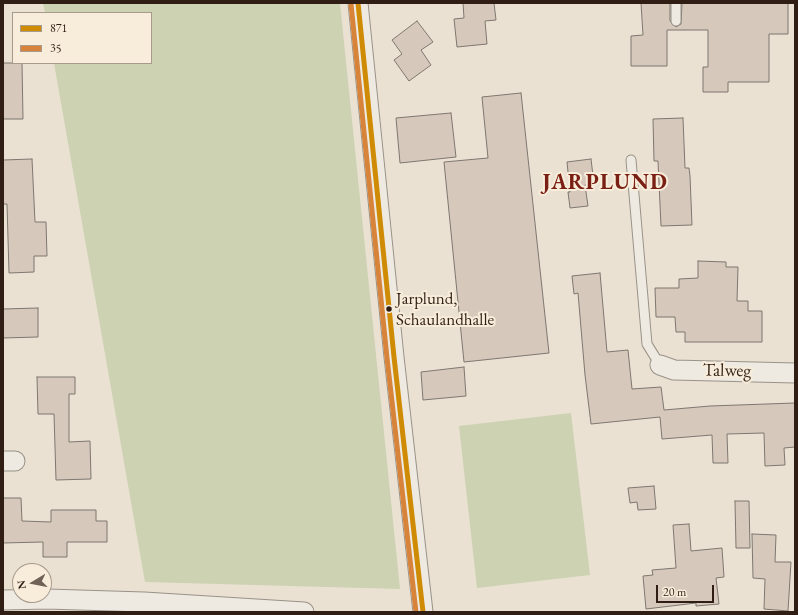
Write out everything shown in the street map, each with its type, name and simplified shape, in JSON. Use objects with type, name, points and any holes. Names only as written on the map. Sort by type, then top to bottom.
[{"type":"street","points":[[358,3],[394,357],[423,612]]},
{"type":"street","name":"Talweg","points":[[660,365],[674,370],[795,373]]},
{"type":"street","points":[[3,600],[47,598],[234,610],[304,612]]},
{"type":"lane","points":[[676,3],[676,21]]},
{"type":"lane","points":[[631,160],[647,344],[660,365]]},
{"type":"green space","points":[[43,3],[340,3],[400,589],[145,582],[54,64],[152,64],[152,12],[45,12]]},
{"type":"green space","points":[[571,413],[590,575],[477,588],[459,426]]},
{"type":"building","points":[[463,3],[494,3],[496,20],[485,21],[487,44],[457,47],[454,19],[464,18]]},
{"type":"building","points":[[641,3],[670,3],[670,21],[676,27],[681,24],[682,3],[788,3],[788,34],[769,34],[769,82],[728,82],[728,92],[703,92],[703,67],[708,67],[708,30],[667,30],[667,66],[631,66],[631,36],[643,35]]},
{"type":"building","points":[[417,21],[433,42],[421,50],[431,65],[409,81],[394,60],[402,54],[392,40]]},
{"type":"building","points":[[3,63],[22,64],[23,119],[3,119]]},
{"type":"building","points":[[521,93],[549,353],[464,362],[444,162],[488,158],[482,97]]},
{"type":"building","points":[[451,113],[456,157],[400,163],[396,118]]},
{"type":"building","points":[[683,118],[685,168],[689,168],[690,176],[692,225],[661,226],[658,161],[654,161],[653,119]]},
{"type":"building","points":[[32,159],[35,222],[46,222],[47,256],[34,256],[34,272],[9,273],[7,204],[3,204],[3,160]]},
{"type":"building","points":[[591,159],[594,184],[585,185],[588,206],[570,208],[567,162]]},
{"type":"building","points":[[698,261],[726,262],[726,267],[738,267],[737,301],[748,301],[748,311],[762,311],[762,342],[685,342],[685,332],[676,332],[675,317],[656,317],[655,288],[679,288],[679,279],[698,278]]},
{"type":"building","points":[[600,273],[607,352],[628,350],[632,389],[661,387],[664,410],[710,406],[795,403],[795,447],[784,448],[785,465],[765,466],[764,433],[727,434],[728,463],[713,463],[712,435],[662,439],[660,417],[591,424],[578,293],[574,294],[572,276]]},
{"type":"building","points":[[38,308],[38,337],[3,338],[3,309]]},
{"type":"building","points":[[464,367],[466,396],[423,400],[421,372]]},
{"type":"building","points":[[37,377],[75,377],[75,394],[69,394],[69,442],[90,441],[91,479],[56,480],[54,414],[38,414]]},
{"type":"building","points":[[654,486],[656,509],[638,510],[637,502],[630,503],[628,488]]},
{"type":"building","points":[[3,498],[21,498],[22,521],[51,522],[51,510],[96,510],[96,521],[107,521],[107,542],[67,542],[67,557],[43,557],[43,542],[3,543]]},
{"type":"building","points":[[735,501],[749,501],[750,548],[736,548]]},
{"type":"building","points":[[689,524],[691,551],[722,548],[724,577],[716,578],[719,604],[696,606],[696,603],[646,609],[643,576],[653,575],[652,570],[676,568],[673,525]]},
{"type":"building","points":[[752,534],[776,535],[775,562],[791,562],[788,611],[764,609],[765,579],[753,578]]},
{"type":"transit line","name":"871","points":[[358,3],[394,357],[423,612]]},
{"type":"transit line","name":"35","points":[[351,4],[387,358],[416,612]]},
{"type":"place","name":"Jarplund, Schaulandhalle","points":[[389,309]]},
{"type":"district","name":"JARPLUND","points":[[605,183]]}]
